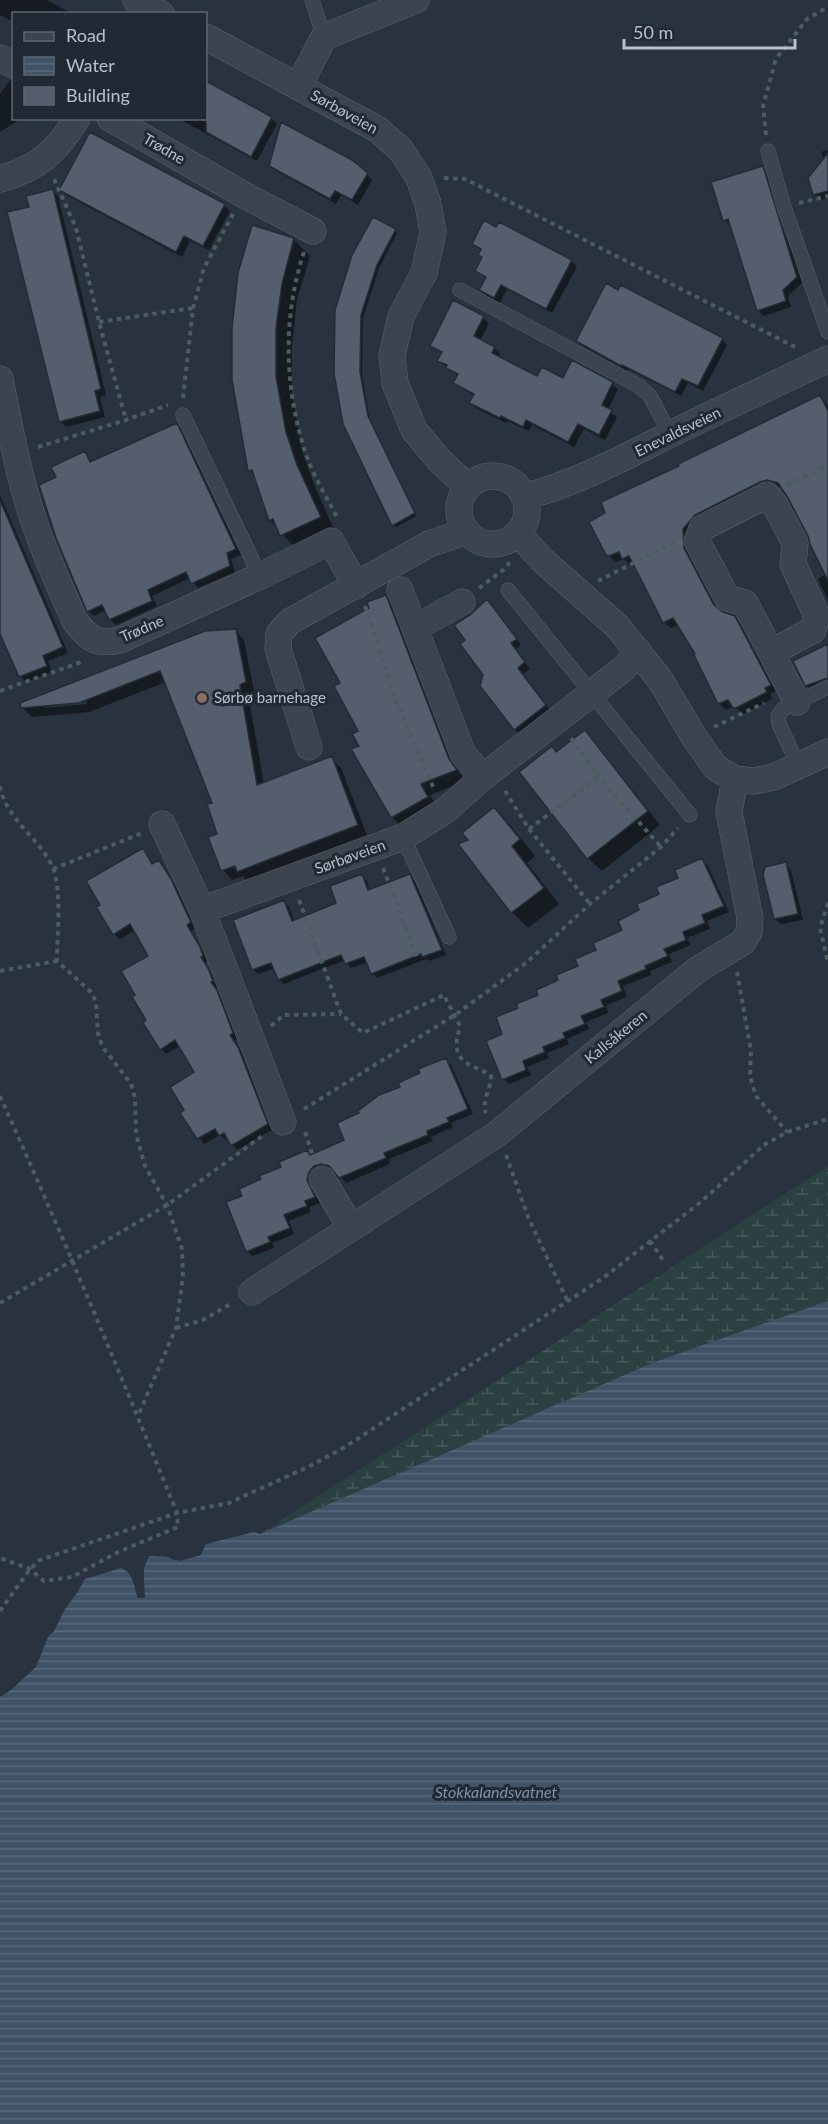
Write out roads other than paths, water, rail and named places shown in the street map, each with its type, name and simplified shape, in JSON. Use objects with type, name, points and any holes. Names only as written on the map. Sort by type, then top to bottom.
[{"type":"street","points":[[298,87],[324,37],[416,0]]},
{"type":"street","name":"Sørbøveien","points":[[207,38],[377,129],[401,150],[419,178],[428,204],[433,232],[424,273],[401,316],[392,356],[395,383],[414,430],[439,460],[468,487]]},
{"type":"street","points":[[0,180],[19,174],[53,152],[76,120]]},
{"type":"street","name":"Trødne","points":[[113,120],[244,195],[313,231]]},
{"type":"street","name":"Enevaldsveien","points":[[524,497],[554,489],[610,465],[825,360]]},
{"type":"street","name":"Trødne","points":[[0,380],[26,497],[43,548],[75,621],[92,639],[105,643],[120,640],[331,541],[356,586]]},
{"type":"street","points":[[489,476],[511,481],[524,497],[526,516],[518,533],[509,540],[486,543],[466,531],[459,513],[463,494],[478,480],[489,476]]},
{"type":"street","points":[[772,652],[813,630],[817,616],[793,564],[795,543],[775,505],[767,495],[702,528],[697,542],[727,598],[745,603],[794,696]]},
{"type":"street","points":[[309,747],[278,650],[279,634],[290,622],[429,544],[466,531]]},
{"type":"street","points":[[518,533],[542,560],[617,626],[639,652],[661,681],[694,737],[716,768],[735,779],[754,781],[774,777],[828,752]]},
{"type":"street","points":[[400,590],[463,754],[483,777]]},
{"type":"street","points":[[415,628],[462,602]]},
{"type":"street","name":"Sørbøveien","points":[[202,910],[404,837],[446,810],[483,777],[623,669],[639,652]]},
{"type":"street","name":"Kallsåkeren","points":[[252,1292],[497,1134],[697,970],[743,942],[749,932],[750,918],[729,812],[735,779]]},
{"type":"street","points":[[162,824],[202,910],[248,1030],[290,1117]]},
{"type":"street","points":[[322,1179],[351,1228]]},
{"type":"lane","points":[[312,0],[324,37]]},
{"type":"lane","points":[[768,151],[784,207],[828,332]]},
{"type":"lane","points":[[460,290],[639,386],[650,396],[670,434]]},
{"type":"lane","points":[[183,416],[260,576]]},
{"type":"lane","points":[[508,590],[690,815]]},
{"type":"lane","points":[[799,767],[779,724],[778,716],[794,696],[828,687]]},
{"type":"lane","points":[[404,837],[449,937]]},
{"type":"water","name":"Stokkalandsvatnet","points":[[828,1301],[828,2124],[0,2124],[0,1697],[36,1667],[48,1637],[54,1631],[65,1609],[85,1579],[121,1568],[131,1576],[138,1598],[145,1598],[144,1571],[150,1556],[168,1557],[180,1561],[201,1555],[206,1544],[254,1532],[260,1534],[652,1363]]},
{"type":"place","name":"Sørbø barnehage","points":[[202,698]]}]
